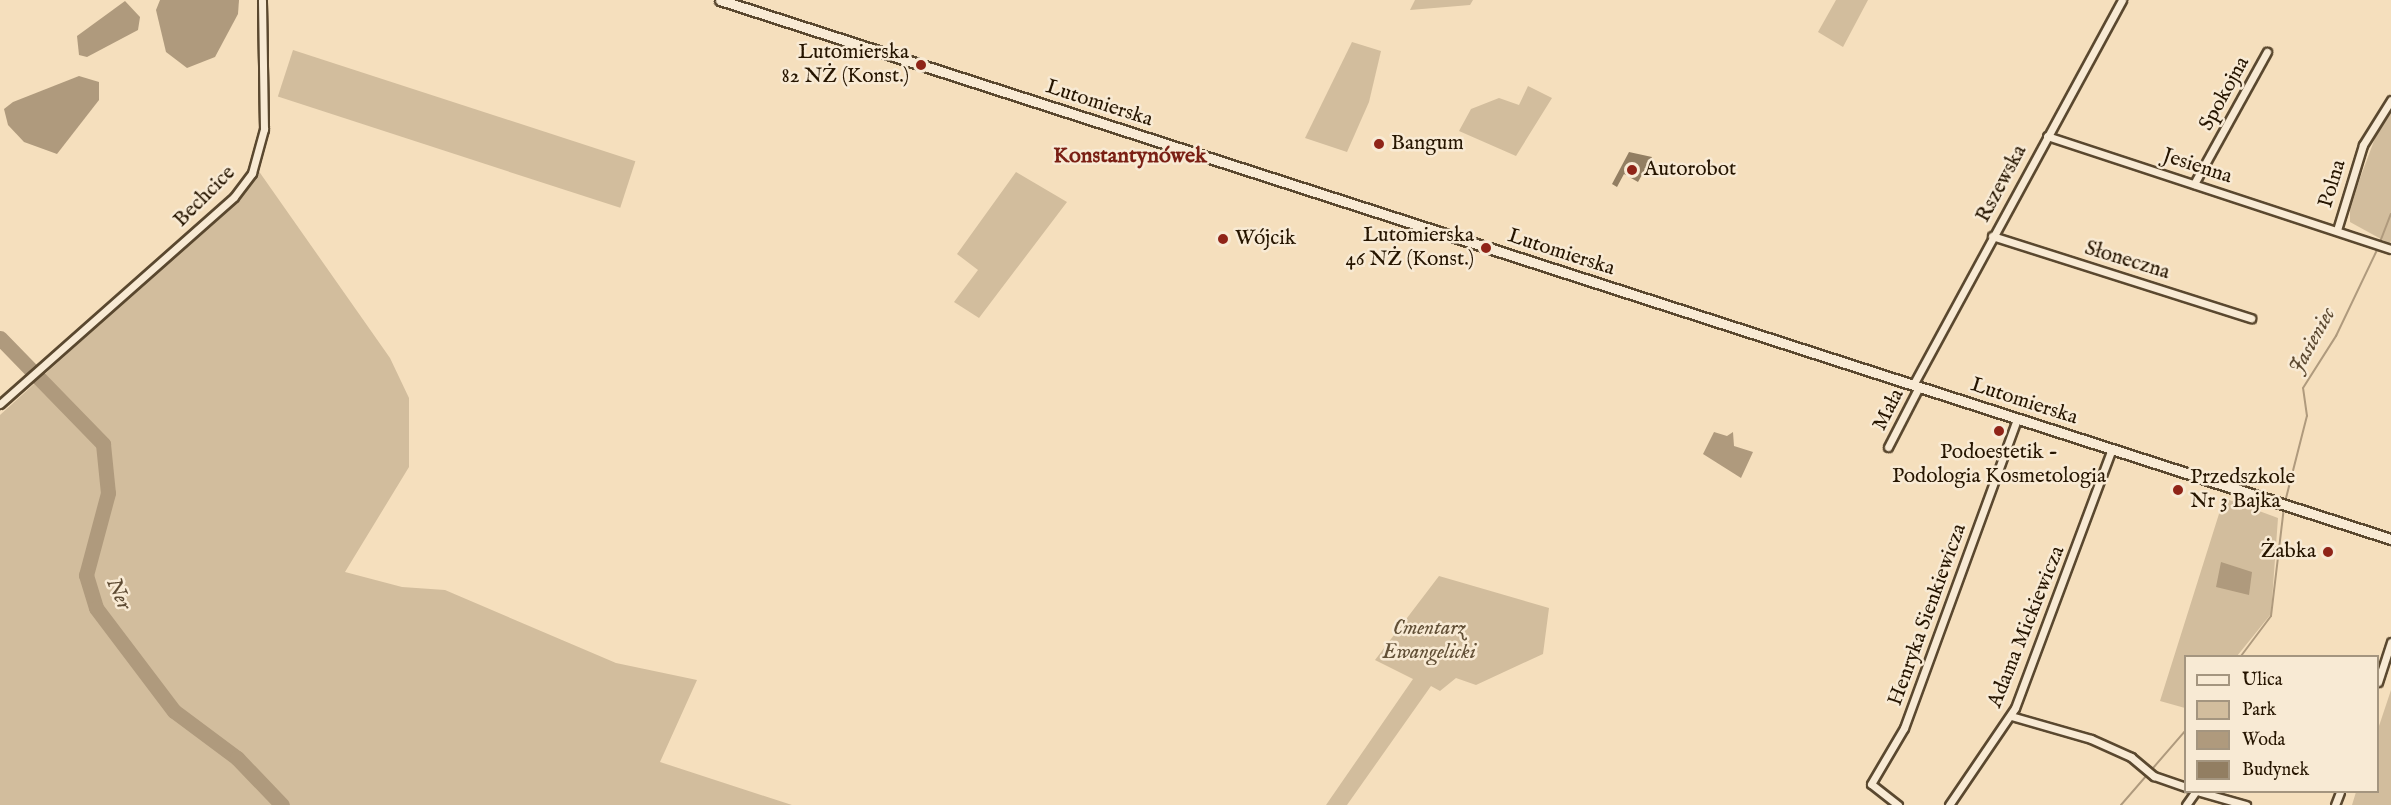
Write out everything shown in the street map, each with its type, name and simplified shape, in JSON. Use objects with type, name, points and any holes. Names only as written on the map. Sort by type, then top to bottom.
[{"type":"main road","name":"Lutomierska","points":[[720,0],[2391,539]]},
{"type":"street","name":"Bechcice","points":[[0,404],[234,197],[252,173],[264,129],[262,0]]},
{"type":"street","name":"Rszewska","points":[[1916,386],[1992,237],[2122,0]]},
{"type":"street","name":"Spokojna","points":[[2194,184],[2267,52]]},
{"type":"street","name":"Polna","points":[[2388,248],[2337,230],[2363,145],[2391,100]]},
{"type":"street","name":"Jesienna","points":[[2047,136],[2337,230]]},
{"type":"street","name":"Słoneczna","points":[[1992,237],[2251,318]]},
{"type":"street","name":"Mała","points":[[1888,447],[1916,386]]},
{"type":"street","name":"Henryka Sienkiewicza","points":[[1898,805],[1871,784],[1904,728],[2017,419]]},
{"type":"street","name":"Adama Mickiewicza","points":[[1949,805],[2011,716],[2112,449]]},
{"type":"street","points":[[2379,679],[2391,642]]},
{"type":"street","points":[[2011,716],[2091,739],[2154,776],[2184,786]]},
{"type":"street","points":[[2204,793],[2246,805]]},
{"type":"green space","points":[[1415,0],[1473,0],[1470,5],[1410,10]]},
{"type":"green space","points":[[1836,0],[1868,0],[1843,47],[1818,32]]},
{"type":"green space","points":[[1352,42],[1381,51],[1369,102],[1347,152],[1305,138]]},
{"type":"green space","points":[[293,50],[635,161],[620,208],[278,97]]},
{"type":"green space","points":[[1528,86],[1552,98],[1516,156],[1459,131],[1471,109],[1499,98],[1519,105]]},
{"type":"green space","points":[[2391,113],[2390,244],[2350,222],[2350,205],[2381,122]]},
{"type":"green space","points":[[258,170],[390,358],[409,398],[409,467],[345,572],[402,587],[445,590],[616,663],[697,680],[660,762],[792,805],[0,805],[0,415],[236,200]]},
{"type":"green space","points":[[1016,172],[1067,202],[979,318],[954,302],[978,270],[957,254]]},
{"type":"green space","points":[[2224,498],[2278,518],[2271,614],[2238,655],[2184,655],[2184,708],[2160,701]]},
{"type":"green space","name":"Cmentarz Ewangelicki","points":[[1439,576],[1549,608],[1543,654],[1476,685],[1456,678],[1440,691],[1431,686],[1347,805],[1326,805],[1413,679],[1375,660]]},
{"type":"green space","points":[[2391,690],[2391,805],[2352,805],[2356,793],[2379,793],[2379,726]]},
{"type":"water","points":[[160,0],[239,0],[238,14],[215,57],[187,68],[166,52],[156,10]]},
{"type":"water","points":[[125,1],[140,17],[138,30],[87,57],[79,55],[77,36]]},
{"type":"water","points":[[79,76],[99,82],[99,100],[57,154],[24,142],[8,125],[4,109],[13,102]]},
{"type":"water","points":[[1714,432],[1727,436],[1733,432],[1734,446],[1753,452],[1741,478],[1703,454]]},
{"type":"water","points":[[2221,562],[2252,572],[2249,595],[2216,587]]},
{"type":"building","name":"Autorobot","points":[[1629,152],[1652,157],[1638,182],[1624,174],[1617,187],[1612,184]]},
{"type":"waterway","name":"Jasieniec","points":[[2380,242],[2391,214]]},
{"type":"waterway","name":"Jasieniec","points":[[2285,502],[2307,416],[2303,388],[2336,336],[2378,248]]},
{"type":"waterway","name":"Ner","points":[[0,338],[103,444],[108,493],[86,575],[96,608],[174,711],[237,758],[282,805]]},
{"type":"waterway","name":"Jasieniec","points":[[2242,655],[2271,616],[2284,507]]},
{"type":"waterway","name":"Jasieniec","points":[[2121,805],[2184,732]]},
{"type":"place","name":"Lutomierska 82 NŻ (Konst.)","points":[[921,65]]},
{"type":"place","name":"Bangum","points":[[1379,144]]},
{"type":"place","name":"Autorobot","points":[[1632,170]]},
{"type":"place","name":"Wójcik","points":[[1223,239]]},
{"type":"place","name":"Lutomierska 46 NŻ (Konst.)","points":[[1486,248]]},
{"type":"place","name":"Podoestetik - Podologia Kosmetologia","points":[[1999,431]]},
{"type":"place","name":"Przedszkole Nr 3 Bajka","points":[[2178,490]]},
{"type":"place","name":"Żabka","points":[[2328,552]]},
{"type":"district","name":"Konstantynówek","points":[[1130,157]]}]
